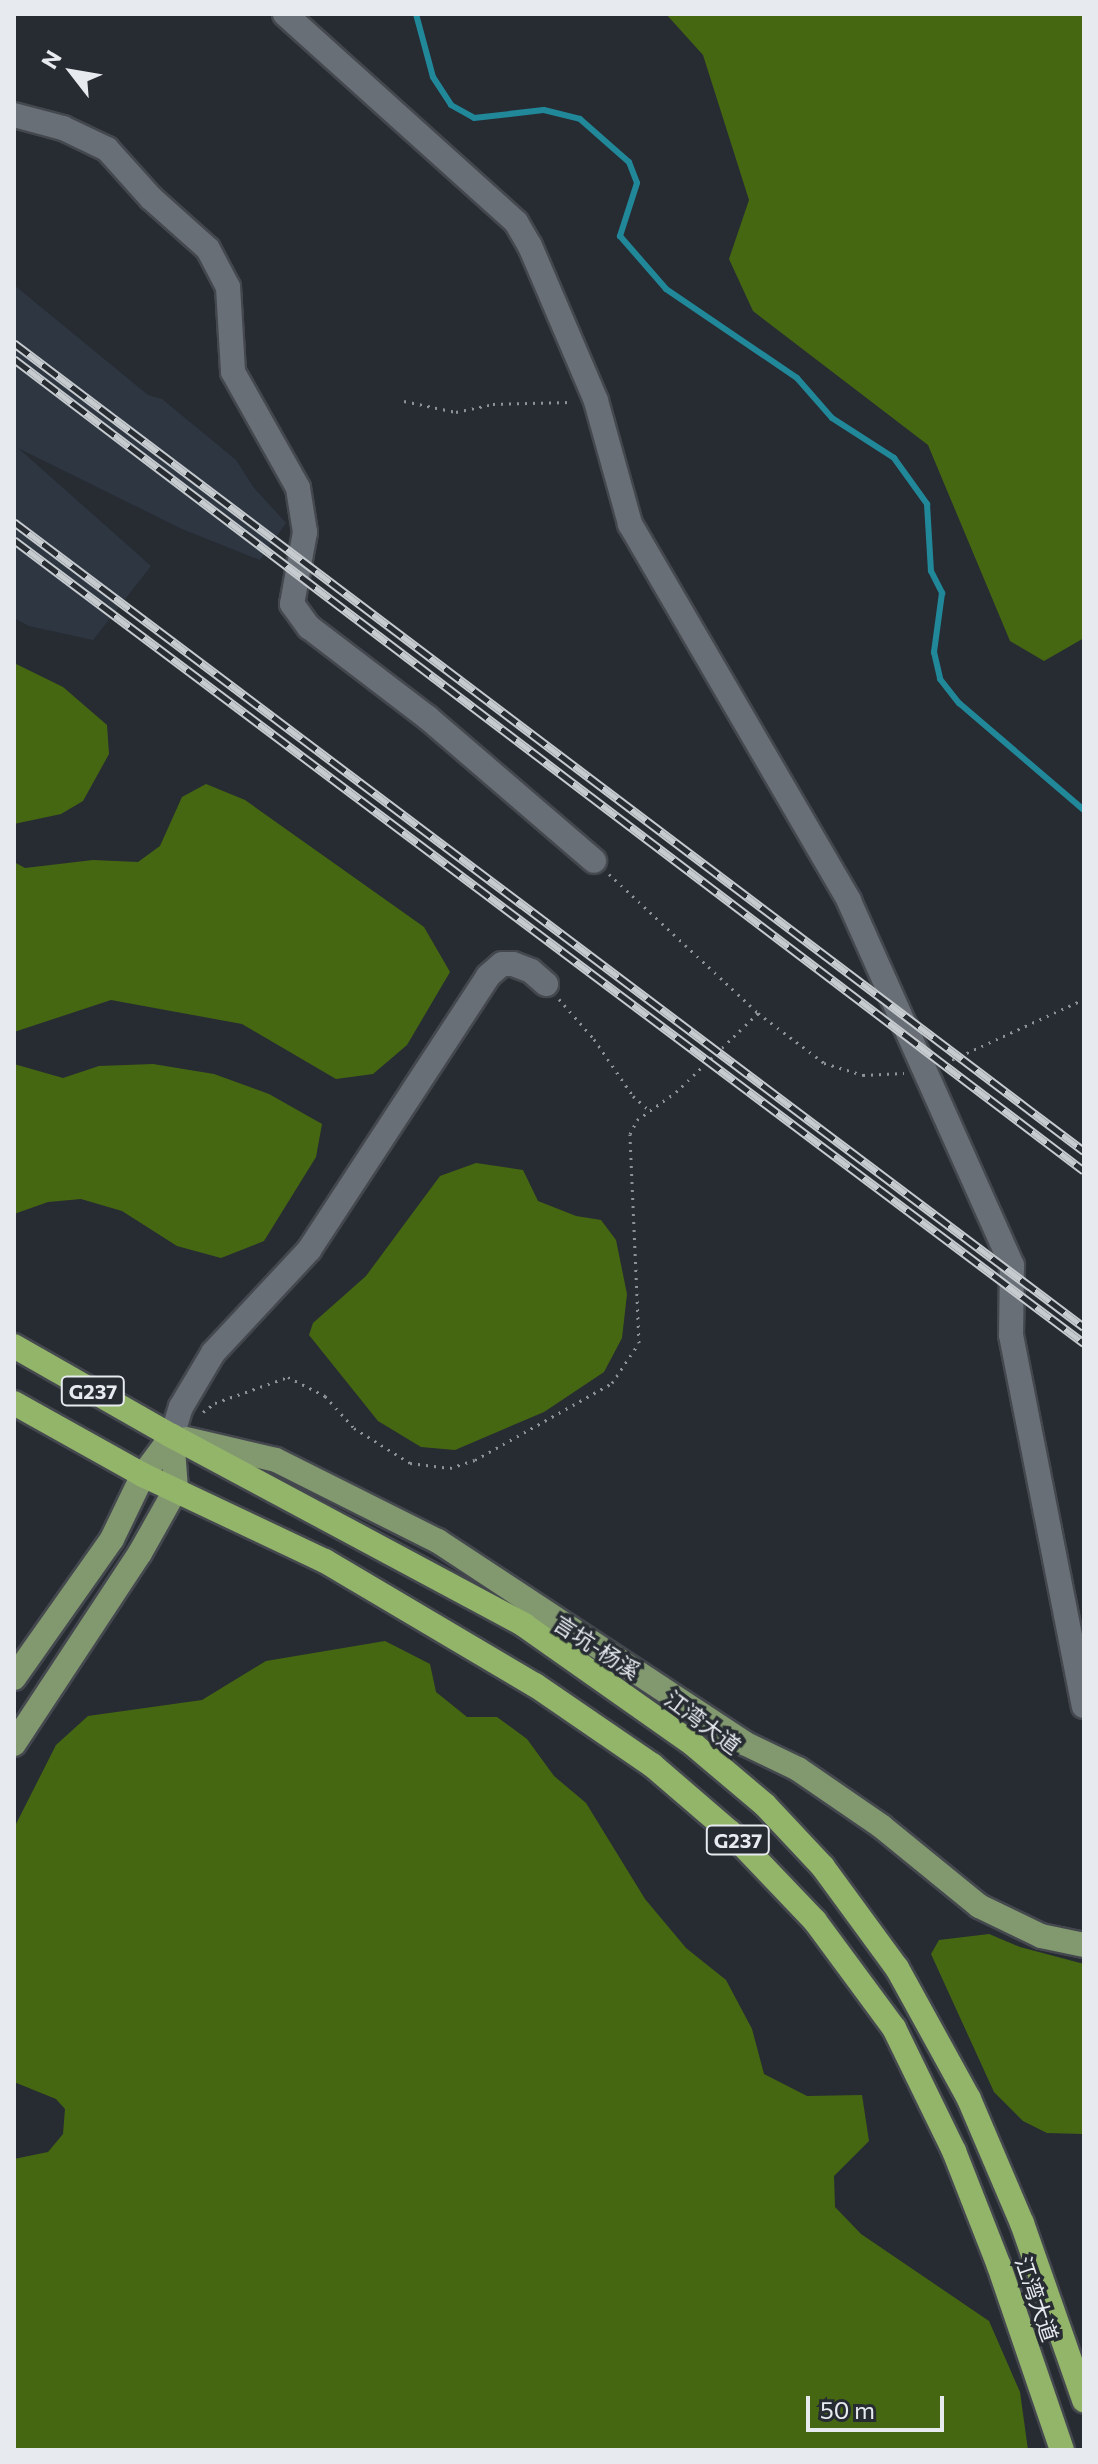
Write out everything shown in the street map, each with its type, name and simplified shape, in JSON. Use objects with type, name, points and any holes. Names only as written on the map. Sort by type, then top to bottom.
[{"type":"highway","name":"江湾大道","points":[[14,1346],[172,1436],[524,1625],[694,1745],[765,1805],[823,1867],[897,1968],[969,2099],[1022,2223],[1084,2400]]},
{"type":"highway","name":"江湾大道","points":[[14,1403],[143,1475],[325,1561],[535,1685],[652,1765],[730,1832],[815,1921],[894,2028],[954,2151],[999,2266],[1062,2450]]},
{"type":"main road","points":[[14,1678],[112,1539],[143,1475],[172,1436]]},
{"type":"main road","points":[[14,1744],[140,1553],[176,1489],[172,1436]]},
{"type":"main road","name":"言坑-杨溪","points":[[172,1436],[276,1460],[438,1541],[744,1743],[798,1769],[881,1826],[979,1906],[1041,1936],[1084,1945]]},
{"type":"street","points":[[285,14],[516,222],[530,246],[596,401],[630,524],[849,901],[1012,1265],[1011,1335],[1084,1706]]},
{"type":"street","points":[[14,115],[63,128],[107,149],[151,198],[208,249],[228,287],[233,372],[298,488],[305,532],[292,604],[309,627],[428,718],[594,861]]},
{"type":"street","points":[[172,1436],[181,1407],[213,1353],[309,1250],[488,976],[502,964],[513,964],[531,971],[546,984]]},
{"type":"path","points":[[404,401],[456,412],[493,404],[596,401]]},
{"type":"path","points":[[594,861],[758,1013],[824,1063],[863,1075],[924,1072],[1084,999]]},
{"type":"path","points":[[546,984],[594,1039],[633,1096],[649,1110]]},
{"type":"path","points":[[172,1436],[215,1403],[288,1377],[325,1396],[354,1428],[410,1463],[450,1468],[487,1453],[612,1383],[639,1343],[639,1270],[630,1134],[637,1120],[676,1092],[758,1013]]},
{"type":"shaded area","points":[[14,285],[148,395],[162,399],[236,460],[254,488],[286,523],[260,560],[182,529],[18,448],[151,566],[93,640],[29,626],[14,618]]},
{"type":"green space","points":[[666,14],[1084,14],[1084,638],[1044,661],[1010,641],[928,445],[753,311],[729,259],[749,200],[703,55]]},
{"type":"green space","points":[[14,663],[63,687],[107,725],[109,754],[83,801],[61,814],[14,824]]},
{"type":"green space","points":[[206,784],[245,800],[424,927],[450,972],[407,1045],[373,1074],[336,1079],[242,1024],[111,1000],[14,1032],[14,862],[25,868],[93,860],[138,862],[160,846],[182,797]]},
{"type":"green space","points":[[14,1064],[63,1078],[99,1066],[153,1064],[214,1074],[269,1094],[322,1124],[316,1157],[264,1241],[221,1258],[177,1246],[122,1211],[81,1199],[48,1202],[14,1214]]},
{"type":"green space","points":[[476,1163],[523,1170],[538,1201],[576,1216],[601,1220],[616,1240],[627,1294],[622,1338],[604,1372],[544,1412],[455,1450],[421,1447],[378,1421],[309,1335],[313,1323],[366,1276],[440,1176]]},
{"type":"green space","points":[[385,1641],[430,1664],[436,1692],[467,1717],[497,1717],[527,1739],[554,1776],[586,1803],[645,1899],[686,1948],[726,1980],[752,2029],[764,2074],[807,2096],[862,2095],[869,2141],[834,2176],[835,2207],[861,2234],[989,2321],[1020,2392],[1028,2450],[14,2450],[14,2159],[48,2152],[63,2134],[65,2109],[56,2099],[14,2082],[14,1828],[56,1745],[88,1716],[202,1700],[266,1661]]},
{"type":"green space","points":[[989,1934],[1020,1947],[1084,1964],[1084,2134],[1047,2133],[1023,2121],[994,2092],[931,1954],[939,1940]]},
{"type":"waterway","points":[[416,14],[433,77],[451,105],[474,118],[544,110],[580,119],[629,162],[637,183],[620,236],[666,289],[797,378],[832,418],[894,458],[927,504],[931,571],[942,593],[934,652],[940,679],[959,703],[1084,810]]},
{"type":"railway","points":[[14,343],[1084,1151]]},
{"type":"railway","points":[[14,359],[1084,1171]]},
{"type":"railway","points":[[14,522],[1084,1327]]},
{"type":"railway","points":[[14,540],[1084,1343]]}]
